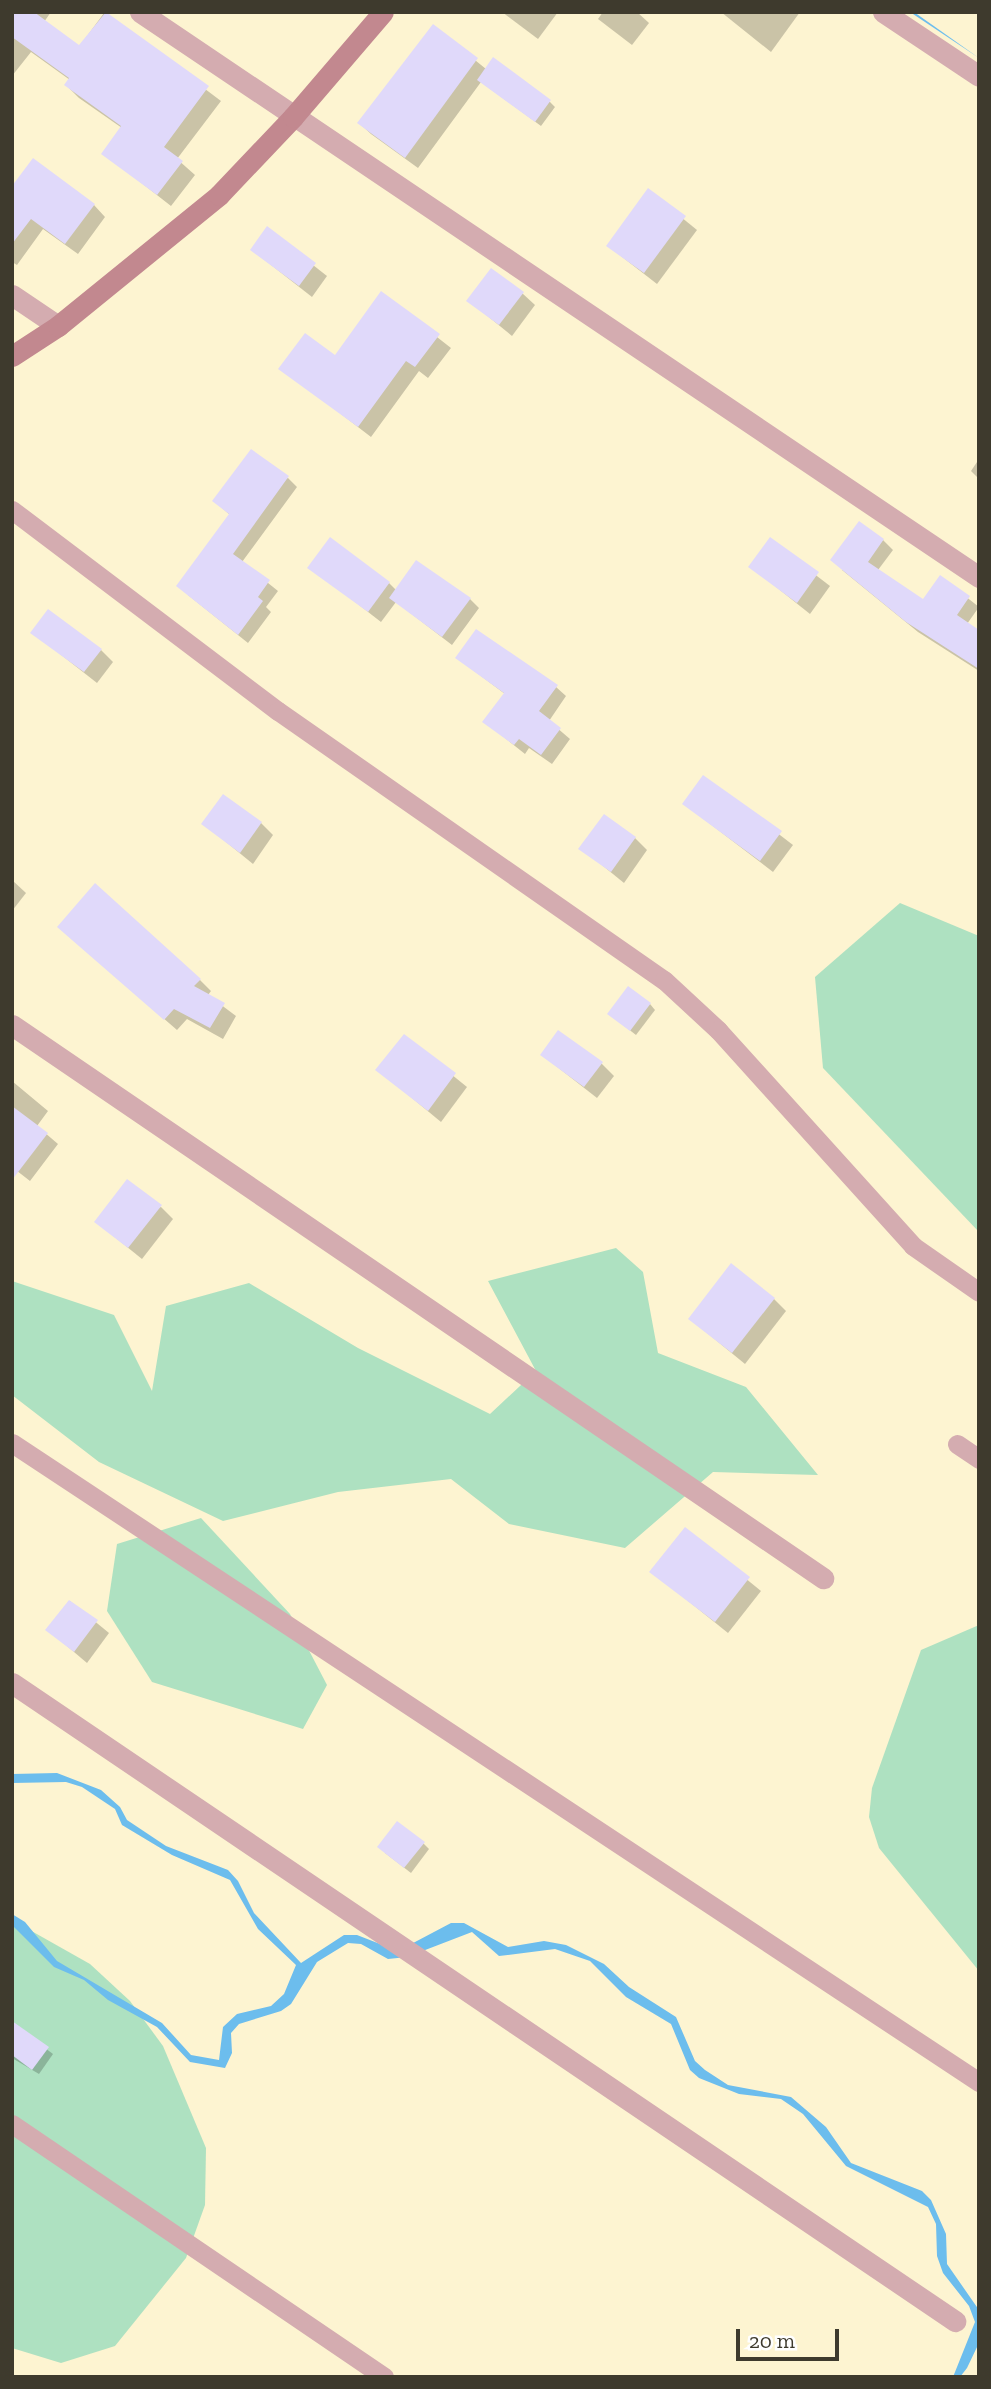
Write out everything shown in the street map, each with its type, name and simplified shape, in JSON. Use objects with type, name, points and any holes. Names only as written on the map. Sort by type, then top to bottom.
[{"type":"main road","points":[[12,356],[58,326],[194,218],[293,117],[383,12]]},
{"type":"street","points":[[140,12],[979,577]]},
{"type":"street","points":[[883,12],[979,76]]},
{"type":"street","points":[[12,295],[58,326]]},
{"type":"street","points":[[12,1025],[823,1578]]},
{"type":"street","points":[[12,1683],[955,2321]]},
{"type":"lane","points":[[12,510],[278,711],[664,980],[718,1030],[878,1212],[913,1246],[979,1292]]},
{"type":"lane","points":[[12,1443],[979,2082]]},
{"type":"lane","points":[[957,1444],[979,1459]]},
{"type":"lane","points":[[12,2124],[384,2377]]},
{"type":"green space","points":[[900,903],[979,936],[979,1232],[823,1068],[815,977]]},
{"type":"green space","points":[[616,1248],[643,1272],[658,1353],[746,1387],[818,1475],[713,1472],[625,1548],[509,1524],[451,1479],[338,1492],[223,1521],[99,1462],[12,1395],[12,1281],[114,1315],[152,1391],[166,1306],[249,1283],[358,1348],[490,1414],[536,1371],[488,1281]]},
{"type":"green space","points":[[201,1518],[290,1614],[327,1685],[303,1729],[152,1682],[107,1611],[117,1544]]},
{"type":"green space","points":[[979,1625],[979,1971],[879,1848],[869,1817],[872,1788],[921,1650]]},
{"type":"green space","points":[[12,1920],[90,1964],[130,2001],[163,2046],[206,2148],[205,2205],[186,2258],[115,2346],[61,2363],[12,2348]]},
{"type":"water","points":[[910,12],[914,12],[979,58]]},
{"type":"water","points":[[57,1773],[101,1790],[120,1807],[127,1820],[166,1846],[228,1870],[238,1881],[254,1913],[301,1963],[344,1935],[357,1935],[398,1951],[451,1923],[464,1923],[508,1947],[544,1941],[566,1945],[604,1964],[629,1987],[676,2017],[695,2061],[705,2070],[728,2085],[791,2097],[826,2127],[851,2163],[922,2191],[931,2200],[946,2234],[947,2264],[979,2310],[978,2345],[967,2368],[960,2377],[953,2377],[975,2322],[969,2306],[943,2273],[937,2256],[936,2224],[928,2207],[846,2166],[803,2114],[781,2099],[739,2094],[699,2078],[690,2070],[671,2024],[626,1997],[590,1961],[555,1949],[499,1956],[472,1932],[407,1957],[388,1959],[361,1944],[348,1943],[317,1962],[291,2004],[281,2011],[239,2024],[231,2033],[232,2053],[225,2068],[190,2062],[157,2027],[108,2000],[84,1980],[54,1967],[12,1925],[12,1914],[25,1922],[57,1961],[162,2023],[191,2055],[219,2060],[223,2027],[237,2014],[271,2006],[284,1994],[296,1965],[258,1929],[230,1880],[172,1855],[122,1825],[115,1809],[82,1787],[66,1782],[12,1783],[12,1774]]},
{"type":"building","points":[[12,12],[34,12],[79,45],[106,12],[209,86],[164,147],[183,161],[157,195],[101,154],[121,126],[64,85],[69,78],[12,37]]},
{"type":"building","points":[[433,24],[478,58],[405,158],[357,123]]},
{"type":"building","points":[[493,57],[551,100],[535,122],[477,80]]},
{"type":"building","points":[[33,158],[95,204],[65,244],[31,219],[12,244],[12,186]]},
{"type":"building","points":[[648,188],[686,216],[644,273],[606,246]]},
{"type":"building","points":[[267,226],[316,263],[299,286],[250,250]]},
{"type":"building","points":[[491,268],[524,292],[499,325],[466,301]]},
{"type":"building","points":[[381,291],[440,334],[415,367],[406,361],[358,427],[278,369],[305,333],[335,355]]},
{"type":"building","points":[[251,449],[289,476],[233,554],[270,580],[258,597],[263,601],[238,635],[176,586],[229,514],[212,501]]},
{"type":"building","points":[[859,521],[884,539],[868,562],[923,599],[940,575],[970,596],[957,615],[979,630],[979,669],[906,622],[830,560]]},
{"type":"building","points":[[330,537],[390,582],[368,612],[307,568]]},
{"type":"building","points":[[770,537],[819,572],[797,603],[748,567]]},
{"type":"building","points":[[416,560],[471,598],[442,637],[389,598]]},
{"type":"building","points":[[48,609],[102,649],[84,672],[30,633]]},
{"type":"building","points":[[476,629],[558,685],[539,711],[561,728],[541,755],[519,739],[514,745],[482,722],[504,693],[455,658]]},
{"type":"building","points":[[703,775],[782,831],[760,861],[682,804]]},
{"type":"building","points":[[223,794],[262,822],[240,853],[201,824]]},
{"type":"building","points":[[604,814],[636,837],[611,872],[578,849]]},
{"type":"building","points":[[95,883],[201,979],[194,986],[225,1003],[210,1028],[174,1009],[164,1020],[57,927]]},
{"type":"building","points":[[628,986],[651,1003],[630,1031],[607,1014]]},
{"type":"building","points":[[558,1030],[603,1062],[584,1087],[540,1055]]},
{"type":"building","points":[[404,1034],[456,1073],[428,1111],[375,1070]]},
{"type":"building","points":[[12,1106],[48,1133],[12,1180]]},
{"type":"building","points":[[127,1179],[162,1205],[128,1248],[94,1222]]},
{"type":"building","points":[[731,1263],[775,1298],[732,1353],[688,1319]]},
{"type":"building","points":[[685,1527],[750,1577],[715,1622],[649,1572]]},
{"type":"building","points":[[69,1600],[98,1620],[74,1652],[45,1630]]},
{"type":"building","points":[[397,1821],[425,1842],[404,1868],[377,1847]]},
{"type":"building","points":[[12,2021],[49,2047],[32,2070],[12,2055]]}]
